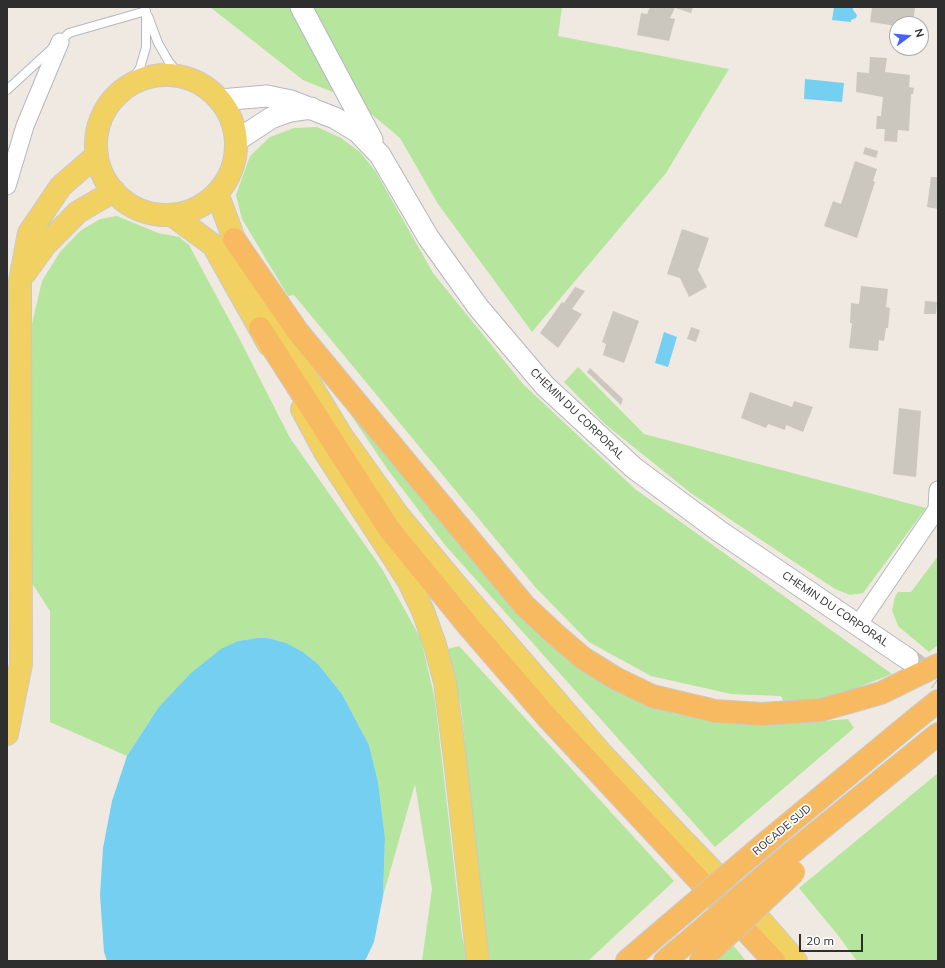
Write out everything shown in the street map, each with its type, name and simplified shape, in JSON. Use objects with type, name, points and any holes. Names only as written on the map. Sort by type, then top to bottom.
[{"type":"highway","points":[[234,239],[298,332],[524,605],[577,653],[615,678],[652,696],[708,710],[762,714],[821,710],[882,693],[938,665]]},
{"type":"highway","points":[[260,328],[390,528],[465,622],[546,716],[774,961]]},
{"type":"highway","name":"ROCADE SUD","points":[[626,961],[768,841],[938,701]]},
{"type":"highway","points":[[665,961],[789,866],[930,740]]},
{"type":"highway","points":[[700,961],[789,866]]},
{"type":"main road","points":[[160,75],[182,77],[203,85],[220,100],[231,119],[234,130],[236,141],[235,155],[232,169],[225,182],[217,193],[207,202],[184,213],[159,215],[134,207],[123,200],[106,180],[100,168],[97,155],[96,142],[98,128],[109,104],[117,94],[128,86],[148,77],[160,75]]},
{"type":"main road","points":[[7,734],[21,664],[20,280],[29,233],[61,186],[97,155]]},
{"type":"main road","points":[[20,280],[45,245],[78,212],[114,191]]},
{"type":"main road","points":[[217,193],[234,239],[280,334],[341,436],[398,515],[457,586],[597,748],[763,923],[796,961]]},
{"type":"main road","points":[[172,215],[213,245],[260,328],[325,452],[408,580],[423,611],[435,645],[444,682],[454,751],[478,961]]},
{"type":"street","points":[[301,7],[380,155]]},
{"type":"street","points":[[7,186],[25,126],[60,42]]},
{"type":"street","name":"CHEMIN DU CORPORAL","points":[[220,100],[267,96],[291,101],[335,118],[358,132],[380,155],[428,237],[478,307],[545,386],[634,468],[719,531],[908,659]]},
{"type":"street","points":[[236,141],[271,118],[290,111],[311,108]]},
{"type":"street","points":[[858,624],[937,509],[938,490]]},
{"type":"lane","points":[[7,90],[68,33],[146,11]]},
{"type":"lane","points":[[146,11],[158,43],[169,62],[182,77]]},
{"type":"lane","points":[[128,86],[140,68],[146,47],[146,11]]},
{"type":"green space","points":[[210,7],[562,7],[558,36],[729,69],[666,173],[532,332],[438,204],[400,138],[357,102],[303,80]]},
{"type":"green space","points":[[317,127],[341,138],[360,152],[376,172],[433,273],[523,384],[635,489],[892,674],[836,696],[785,705],[781,696],[731,694],[651,676],[589,642],[536,588],[294,295],[288,296],[242,219],[236,195],[250,156],[270,137],[294,128]]},
{"type":"green space","points":[[117,216],[158,233],[179,237],[189,245],[238,336],[290,438],[382,569],[421,639],[435,700],[462,936],[468,961],[422,961],[432,889],[415,784],[383,896],[385,838],[378,782],[369,745],[342,694],[318,664],[303,652],[267,638],[238,641],[158,708],[127,756],[50,722],[50,611],[32,583],[32,324],[42,281],[60,252],[80,231],[100,219]]},
{"type":"green space","points":[[578,367],[644,434],[926,508],[863,593],[850,595],[835,589],[692,494],[605,424],[564,382]]},
{"type":"green space","points":[[345,406],[578,668],[623,695],[675,714],[730,724],[784,724],[848,719],[854,728],[715,847],[445,545],[388,470]]},
{"type":"green space","points":[[938,556],[938,645],[929,652],[898,626],[892,610],[895,597],[898,592],[911,592]]},
{"type":"green space","points":[[459,646],[674,881],[588,961],[490,961],[480,888],[461,707],[448,649]]},
{"type":"green space","points":[[938,773],[938,961],[857,961],[799,888]]},
{"type":"green space","points":[[733,945],[746,961],[715,961]]},
{"type":"water","points":[[834,7],[853,7],[853,10],[857,15],[856,18],[851,20],[851,22],[832,20]]},
{"type":"water","points":[[805,79],[844,83],[842,102],[804,99]]},
{"type":"water","points":[[664,332],[677,337],[668,367],[655,363]]},
{"type":"water","points":[[267,638],[286,643],[303,652],[318,664],[342,694],[369,745],[378,782],[385,838],[383,896],[374,942],[365,961],[107,961],[104,952],[100,895],[103,848],[112,801],[127,756],[158,708],[191,673],[221,649],[238,641]]},
{"type":"building","points":[[650,7],[693,7],[691,13],[675,8],[670,18],[675,19],[669,41],[637,35],[641,13],[647,14]]},
{"type":"building","points":[[872,7],[915,7],[914,16],[889,16],[889,25],[870,22]]},
{"type":"building","points":[[870,57],[887,58],[885,72],[910,75],[909,87],[914,88],[913,94],[911,94],[909,131],[898,130],[897,142],[884,141],[885,129],[876,129],[877,116],[881,116],[883,97],[856,92],[857,72],[869,73]]},
{"type":"building","points":[[865,147],[878,151],[876,158],[863,154]]},
{"type":"building","points":[[855,161],[877,169],[873,181],[875,182],[857,238],[824,226],[833,201],[841,204]]},
{"type":"building","points":[[931,177],[938,177],[938,209],[927,207]]},
{"type":"building","points":[[682,229],[709,238],[698,270],[707,287],[689,297],[680,278],[667,274]]},
{"type":"building","points":[[861,286],[888,289],[886,307],[890,308],[888,328],[886,328],[884,341],[879,340],[878,351],[849,348],[852,323],[850,323],[851,303],[859,304]]},
{"type":"building","points":[[575,287],[585,291],[572,309],[582,314],[558,348],[540,333],[562,302],[564,303]]},
{"type":"building","points":[[925,301],[937,302],[936,314],[924,314]]},
{"type":"building","points":[[613,311],[639,321],[624,363],[603,355],[606,344],[602,342]]},
{"type":"building","points":[[691,327],[700,330],[696,342],[687,339]]},
{"type":"building","points":[[590,368],[623,399],[621,405],[587,372]]},
{"type":"building","points":[[750,392],[792,407],[794,401],[813,407],[803,432],[786,425],[785,430],[768,424],[766,428],[741,418]]},
{"type":"building","points":[[899,408],[921,411],[916,477],[893,474]]},
{"type":"tunnel","points":[[912,661],[938,680]]}]
